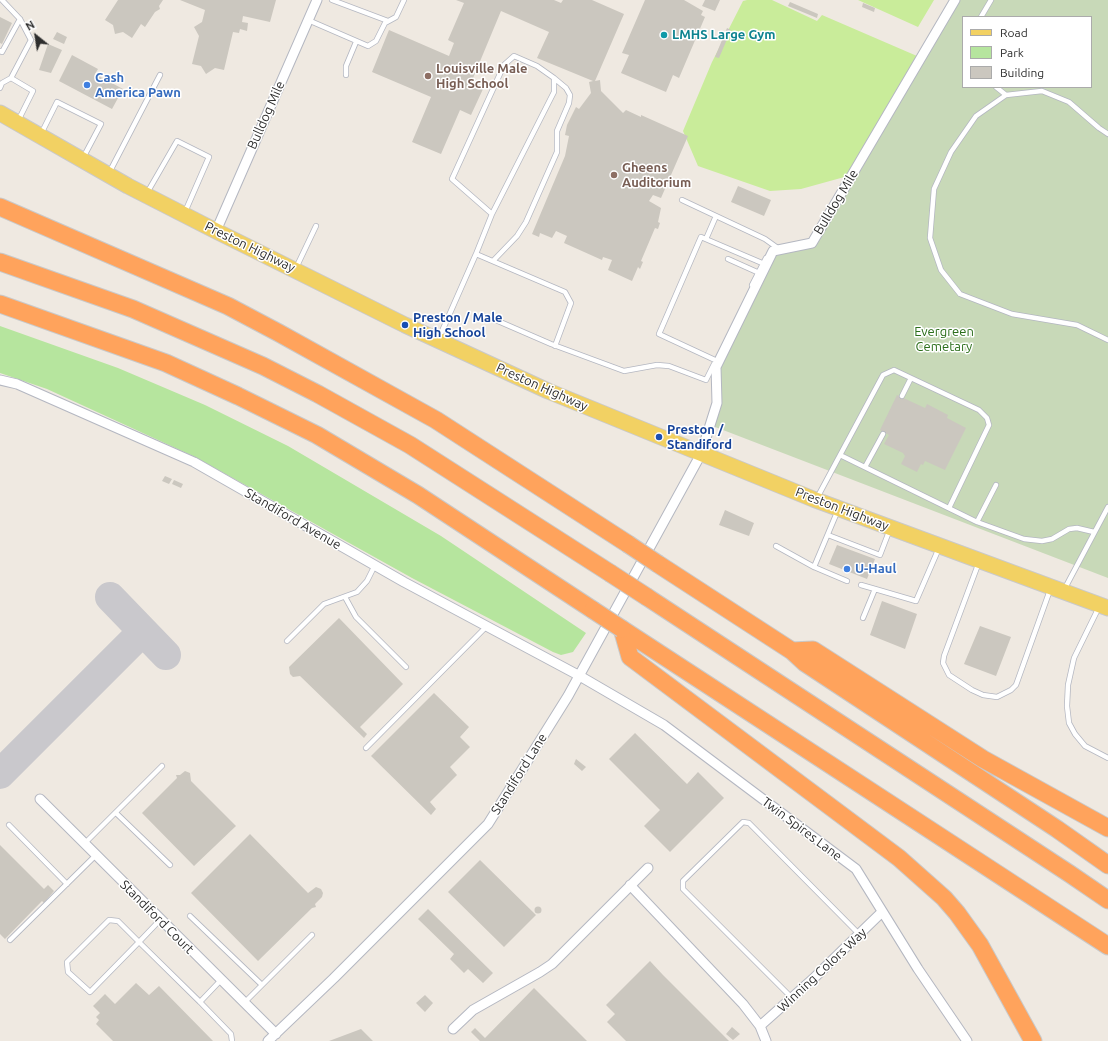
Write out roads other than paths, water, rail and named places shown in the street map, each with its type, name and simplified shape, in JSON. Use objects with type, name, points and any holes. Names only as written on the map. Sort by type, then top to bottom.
[{"type":"highway","points":[[0,207],[228,306],[436,420],[792,651],[805,663],[1057,828],[1108,865]]},
{"type":"highway","points":[[0,262],[133,309],[263,366],[410,444],[647,597],[1108,900]]},
{"type":"highway","points":[[0,304],[166,363],[238,396],[317,436],[418,495],[1108,946]]},
{"type":"highway","points":[[622,629],[630,657],[899,858],[929,883],[957,913],[980,945],[1033,1041]]},
{"type":"highway","points":[[792,651],[813,650],[983,759],[1108,828]]},
{"type":"highway","points":[[1010,999],[1011,1017],[1023,1041]]},
{"type":"main road","name":"Preston Highway","points":[[0,113],[146,195],[438,340],[555,394],[816,500],[1104,607]]},
{"type":"street","name":"Bulldog Mile","points":[[216,230],[317,0]]},
{"type":"street","name":"Bulldog Mile","points":[[776,250],[812,243],[955,0]]},
{"type":"street","points":[[701,454],[718,403],[716,367],[776,250]]},
{"type":"street","name":"Standiford Avenue","points":[[0,380],[17,384],[194,462],[375,566],[578,675]]},
{"type":"street","name":"Standiford Lane","points":[[268,1041],[334,978],[488,824],[552,722],[701,454]]},
{"type":"street","name":"Twin Spires Lane","points":[[578,675],[664,725],[856,869],[882,912],[967,1041]]},
{"type":"street","name":"Standiford Court","points":[[40,799],[276,1034]]},
{"type":"street","points":[[453,1029],[473,1010],[552,964],[648,868]]},
{"type":"street","points":[[630,886],[733,992],[760,1026],[766,1041]]},
{"type":"street","name":"Winning Colors Way","points":[[760,1026],[792,998],[882,912]]},
{"type":"lane","points":[[0,88],[2,83],[11,78],[31,40],[20,19],[2,0]]},
{"type":"lane","points":[[332,0],[388,21]]},
{"type":"lane","points":[[308,20],[365,46],[372,45],[388,21],[396,17],[404,0]]},
{"type":"lane","points":[[982,16],[990,0]]},
{"type":"lane","points":[[0,51],[2,52],[20,19]]},
{"type":"lane","points":[[346,75],[346,66],[356,42]]},
{"type":"lane","points":[[492,214],[452,179],[504,65],[514,56],[537,66],[566,88],[570,95],[570,103],[557,131],[557,152],[526,222],[517,236],[493,262]]},
{"type":"lane","points":[[109,174],[160,74]]},
{"type":"lane","points":[[11,78],[33,91],[17,123]]},
{"type":"lane","points":[[438,340],[492,214],[554,92],[554,78]]},
{"type":"lane","points":[[997,88],[1006,95]]},
{"type":"lane","points":[[1108,134],[1098,128],[1069,102],[1042,91],[1006,95],[976,116],[951,152],[934,189],[930,238],[941,270],[960,294],[1012,314],[1077,325],[1108,340]]},
{"type":"lane","points":[[40,136],[57,102],[101,124],[83,160]]},
{"type":"lane","points":[[146,195],[177,141],[184,144],[209,157],[184,214]]},
{"type":"lane","points":[[682,200],[766,239],[776,250],[770,253],[757,272],[706,380]]},
{"type":"lane","points":[[706,239],[716,216]]},
{"type":"lane","points":[[295,270],[316,226]]},
{"type":"lane","points":[[715,360],[659,334],[701,237],[762,263]]},
{"type":"lane","points":[[476,254],[565,292],[571,303],[555,346]]},
{"type":"lane","points":[[728,259],[757,272]]},
{"type":"lane","points":[[491,318],[555,346],[624,371],[657,365],[669,366],[706,380],[712,385],[718,403]]},
{"type":"lane","points":[[816,500],[883,375],[894,370],[979,410],[987,418],[989,425],[949,508]]},
{"type":"lane","points":[[902,396],[911,378]]},
{"type":"lane","points":[[865,468],[883,434]]},
{"type":"lane","points":[[840,455],[977,522],[1024,539],[1042,541],[1052,539],[1069,530],[1077,528],[1094,532]]},
{"type":"lane","points":[[977,522],[996,485]]},
{"type":"lane","points":[[979,560],[944,656],[944,663],[949,675],[972,690],[983,695],[997,697],[1011,690],[1016,685],[1057,589],[1094,532],[1108,507]]},
{"type":"lane","points":[[814,567],[839,508]]},
{"type":"lane","points":[[828,535],[880,555],[891,528]]},
{"type":"lane","points":[[776,546],[814,567],[847,581]]},
{"type":"lane","points":[[861,585],[916,601],[940,546]]},
{"type":"lane","points":[[287,641],[324,604],[357,592],[367,581],[375,566]]},
{"type":"lane","points":[[863,618],[875,589]]},
{"type":"lane","points":[[345,597],[356,617],[406,667]]},
{"type":"lane","points":[[1104,607],[1074,658],[1068,685],[1067,706],[1069,724],[1075,734],[1085,746],[1108,758]]},
{"type":"lane","points":[[366,748],[487,626]]},
{"type":"lane","points":[[84,844],[162,766]]},
{"type":"lane","points":[[116,813],[170,866]]},
{"type":"lane","points":[[792,998],[683,889],[683,882],[744,822],[748,823],[859,934]]},
{"type":"lane","points":[[9,825],[67,884]]},
{"type":"lane","points":[[10,940],[96,856]]},
{"type":"lane","points":[[190,916],[262,985]]},
{"type":"lane","points":[[160,920],[139,942],[90,992],[68,972],[67,962],[109,920],[118,921],[139,942],[200,1002],[231,1034],[232,1041]]},
{"type":"lane","points":[[244,1003],[312,936]]},
{"type":"lane","points":[[200,1002],[221,980]]},
{"type":"place","name":"LMHS Large Gym","points":[[664,35]]},
{"type":"place","name":"Louisville Male High School","points":[[428,76]]},
{"type":"place","name":"Cash America Pawn","points":[[87,85]]},
{"type":"place","name":"Gheens Auditorium","points":[[614,175]]},
{"type":"place","name":"Preston / Male High School","points":[[405,325]]},
{"type":"place","name":"Preston / Standiford","points":[[659,437]]},
{"type":"place","name":"U-Haul","points":[[847,569]]},
{"type":"park label","name":"Evergreen Cemetary","points":[[944,340]]}]
